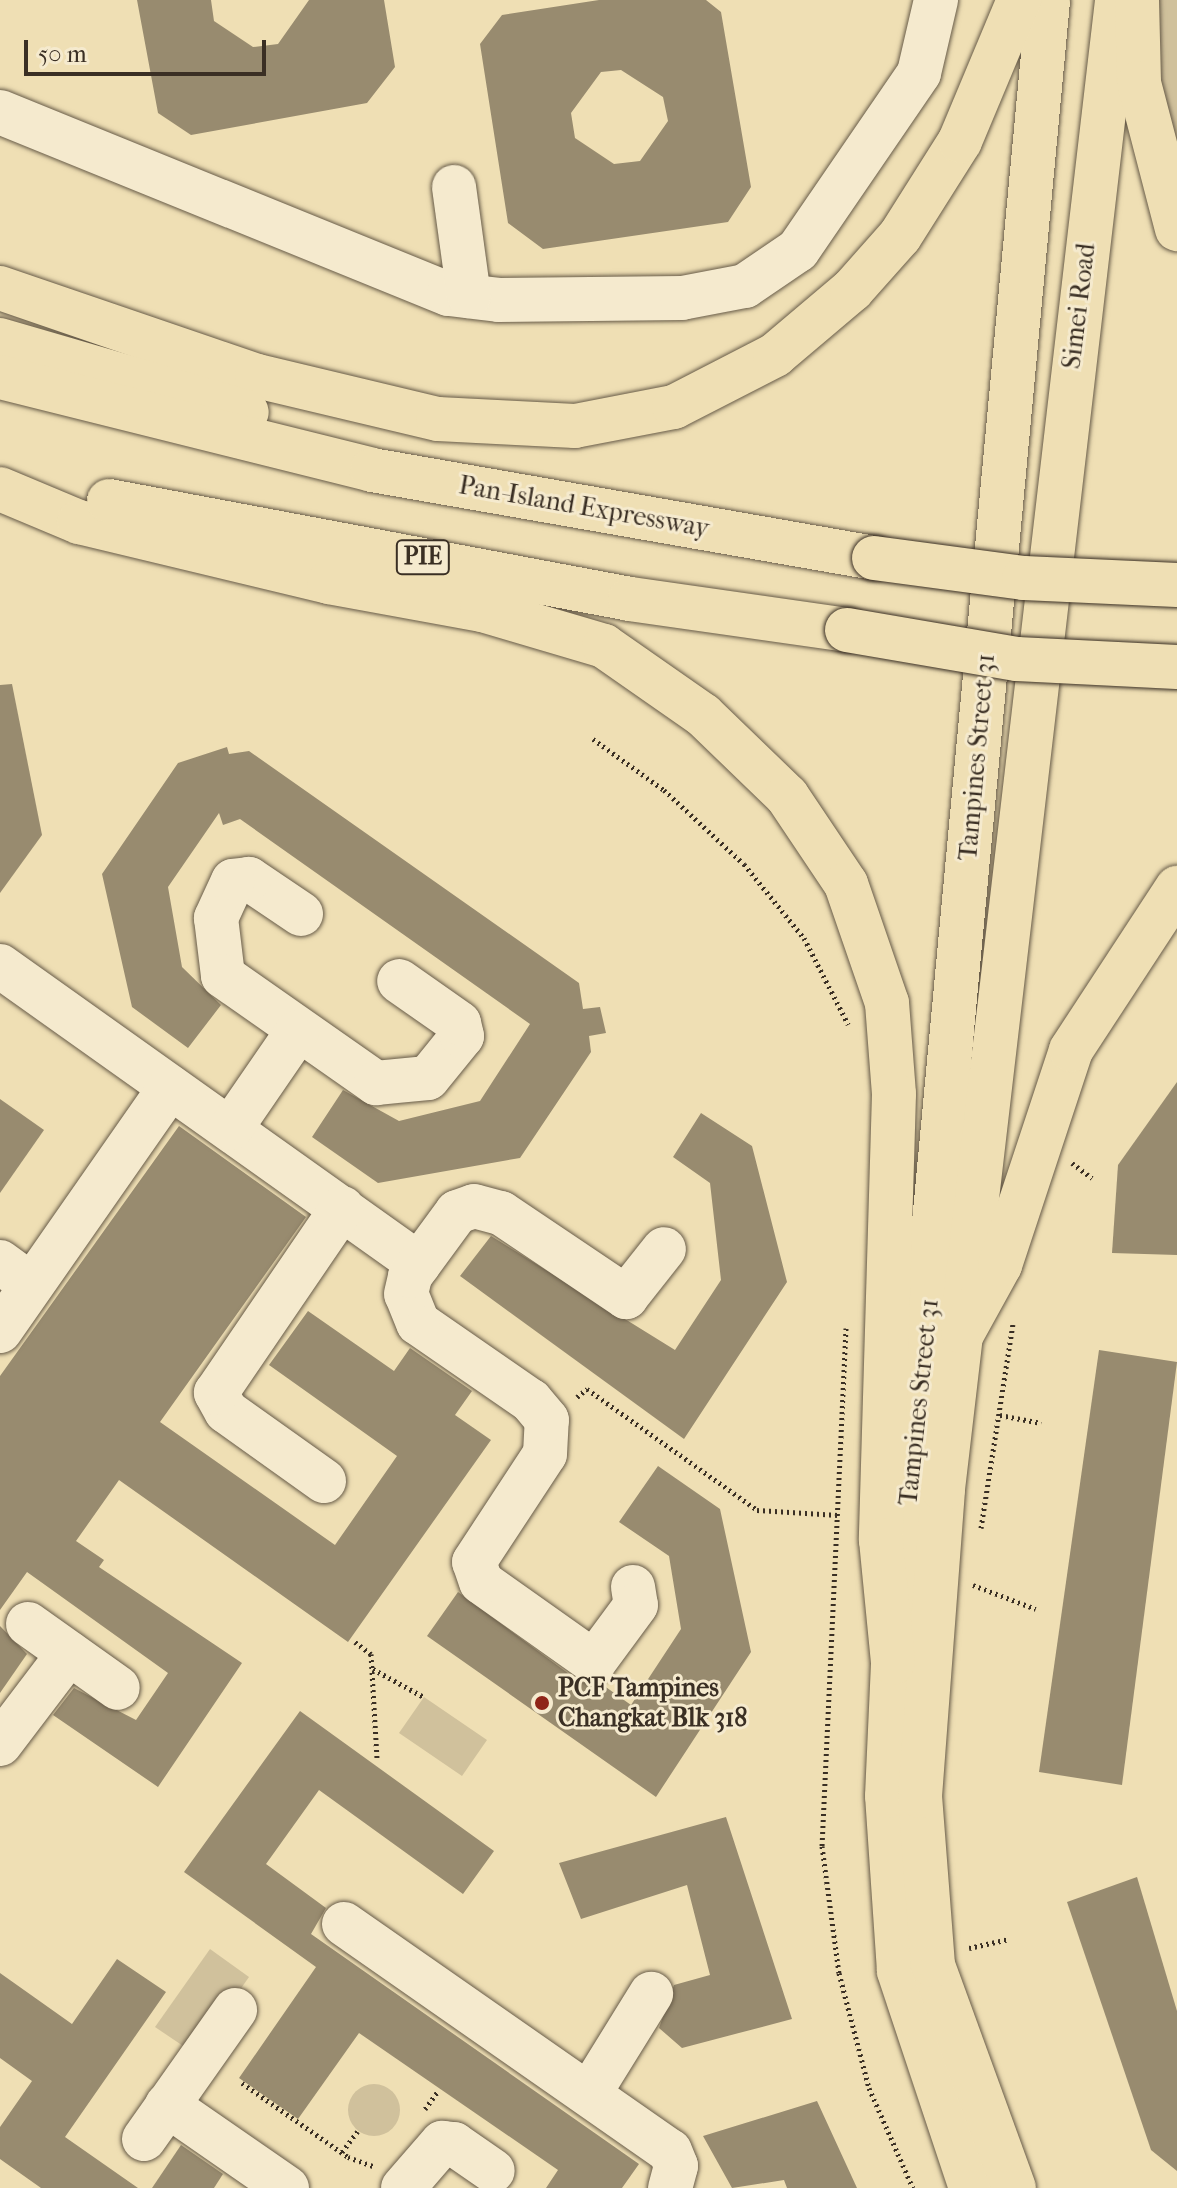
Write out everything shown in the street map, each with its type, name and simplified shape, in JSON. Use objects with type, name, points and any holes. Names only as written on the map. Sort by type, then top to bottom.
[{"type":"main road","points":[[0,288],[257,376],[438,419],[575,426],[674,407],[775,355],[852,290],[900,236],[960,141],[1019,0]]},
{"type":"main road","name":"Tampines Street 31","points":[[971,2188],[915,2034],[889,1911],[893,1662],[1048,0]]},
{"type":"main road","name":"Simei Road","points":[[1040,612],[1117,0]]},
{"type":"main road","points":[[1137,0],[1139,83],[1177,229]]},
{"type":"main road","points":[[0,340],[151,388],[638,515]]},
{"type":"main road","name":"Pan-Island Expressway","points":[[0,377],[372,470],[874,558],[1024,578],[1177,585]]},
{"type":"main road","name":"PIE","points":[[0,482],[630,599],[847,630],[1017,659],[1177,667]]},
{"type":"main road","points":[[0,489],[79,522],[329,582],[482,610],[604,646],[703,715],[787,796],[846,884],[887,1003],[894,1094],[881,1540],[893,1662]]},
{"type":"main road","name":"Tampines Street 31","points":[[1014,2188],[933,1965],[920,1796],[963,1332],[1040,612]]},
{"type":"main road","points":[[963,1332],[1000,1265],[1071,1050],[1177,888]]},
{"type":"lane","points":[[0,112],[469,296],[682,298],[745,286],[798,250],[833,207],[919,73],[936,0]]},
{"type":"lane","points":[[454,187],[469,296]]},
{"type":"lane","points":[[301,914],[241,878],[216,918],[227,983],[376,1083],[428,1078],[456,1048],[463,1029],[399,981]]},
{"type":"lane","points":[[0,966],[170,1087],[240,1146],[342,1208],[419,1264]]},
{"type":"lane","points":[[240,1146],[297,1032]]},
{"type":"lane","points":[[0,1331],[16,1273],[170,1087]]},
{"type":"lane","points":[[633,1587],[636,1605],[594,1662],[476,1573],[478,1552],[545,1454],[547,1420],[531,1401],[418,1323],[406,1294],[419,1264],[457,1212],[474,1206],[501,1213],[626,1297],[664,1249]]},
{"type":"lane","points":[[324,1481],[226,1411],[216,1393],[342,1208]]},
{"type":"lane","points":[[28,1624],[118,1688]]},
{"type":"lane","points":[[0,1744],[69,1653]]},
{"type":"lane","points":[[344,1924],[670,2151],[676,2166],[670,2188]]},
{"type":"lane","points":[[589,2094],[651,1994]]},
{"type":"lane","points":[[235,2010],[155,2122],[287,2188]]},
{"type":"lane","points":[[396,2174],[442,2143],[493,2171]]},
{"type":"path","points":[[593,739],[664,790],[744,864],[804,938],[849,1034]]},
{"type":"path","points":[[979,1539],[1014,1316]]},
{"type":"path","points":[[847,1321],[822,1846],[839,1973],[869,2088],[913,2188]]},
{"type":"path","points":[[547,1420],[587,1389],[757,1510],[838,1515]]},
{"type":"path","points":[[1000,1415],[1041,1423]]},
{"type":"path","points":[[971,1600],[974,1569]]},
{"type":"path","points":[[972,1585],[1036,1609]]},
{"type":"path","points":[[355,1642],[371,1654],[377,1758]]},
{"type":"path","points":[[372,1669],[424,1697]]},
{"type":"path","points":[[963,1934],[968,1963]]},
{"type":"path","points":[[964,1949],[1009,1939]]},
{"type":"path","points":[[242,2083],[363,2166],[396,2174]]},
{"type":"path","points":[[415,2123],[438,2091]]},
{"type":"path","points":[[342,2153],[358,2131]]},
{"type":"shaded area","points":[[1149,0],[1177,0],[1177,195]]},
{"type":"shaded area","points":[[424,1697],[487,1740],[462,1776],[399,1733]]},
{"type":"shaded area","points":[[210,1949],[249,1977],[195,2054],[155,2027]]},
{"type":"shaded area","points":[[374,2084],[393,2091],[400,2110],[393,2129],[374,2136],[355,2129],[348,2110],[355,2091]]},
{"type":"building","points":[[137,0],[211,0],[214,21],[253,47],[278,44],[309,0],[384,0],[395,67],[367,103],[191,135],[158,113]]},
{"type":"building","points":[[599,0],[706,0],[721,12],[751,187],[728,222],[543,249],[508,223],[480,44],[502,15]],"holes":[[[621,70],[663,97],[668,121],[640,161],[614,164],[575,138],[571,113],[601,72]]]},
{"type":"building","points":[[12,684],[42,835],[0,893],[0,685]]},
{"type":"building","points":[[227,747],[229,754],[249,751],[579,983],[583,1009],[600,1007],[606,1033],[589,1036],[591,1052],[520,1158],[378,1183],[312,1137],[343,1090],[399,1121],[480,1101],[530,1024],[240,819],[223,825],[219,813],[168,887],[182,967],[221,1005],[188,1048],[132,1007],[102,874],[178,763]]},
{"type":"building","points":[[1177,1082],[1177,1255],[1112,1253],[1118,1165]]},
{"type":"building","points":[[0,1099],[44,1130],[0,1193]]},
{"type":"building","points":[[701,1113],[752,1146],[787,1282],[684,1439],[460,1276],[491,1236],[675,1350],[721,1280],[710,1183],[673,1157]]},
{"type":"building","points":[[179,1126],[306,1217],[160,1422],[335,1545],[397,1456],[269,1365],[308,1311],[394,1371],[410,1348],[472,1391],[455,1415],[491,1440],[348,1642],[119,1480],[76,1541],[104,1560],[99,1567],[242,1663],[158,1787],[53,1715],[74,1688],[136,1720],[168,1673],[27,1572],[0,1610],[0,1376]]},
{"type":"building","points":[[1099,1350],[1177,1362],[1122,1785],[1039,1772]]},
{"type":"building","points":[[658,1466],[720,1509],[751,1652],[656,1797],[427,1636],[458,1592],[580,1682],[603,1685],[631,1705],[681,1629],[669,1556],[619,1522]]},
{"type":"building","points":[[0,1626],[27,1654],[0,1693]]},
{"type":"building","points":[[300,1711],[494,1851],[463,1894],[319,1790],[266,1864],[326,1908],[311,1934],[639,2164],[622,2188],[546,2188],[558,2170],[359,2033],[298,2119],[239,2078],[316,1967],[184,1872]]},
{"type":"building","points":[[726,1817],[792,2019],[682,2048],[659,2028],[674,1985],[710,1975],[687,1885],[581,1919],[559,1863]]},
{"type":"building","points":[[1137,1877],[1177,2011],[1177,2171],[1151,2150],[1067,1902]]},
{"type":"building","points":[[117,1959],[166,1992],[65,2137],[138,2188],[41,2188],[0,2159],[0,2127],[32,2081],[0,2058],[0,1973],[72,2024]]},
{"type":"building","points":[[817,2101],[857,2188],[787,2188],[784,2180],[732,2188],[703,2136]]},
{"type":"building","points":[[181,2145],[223,2174],[214,2188],[152,2188]]},
{"type":"place","name":"PCF Tampines Changkat Blk 318","points":[[542,1703]]}]
